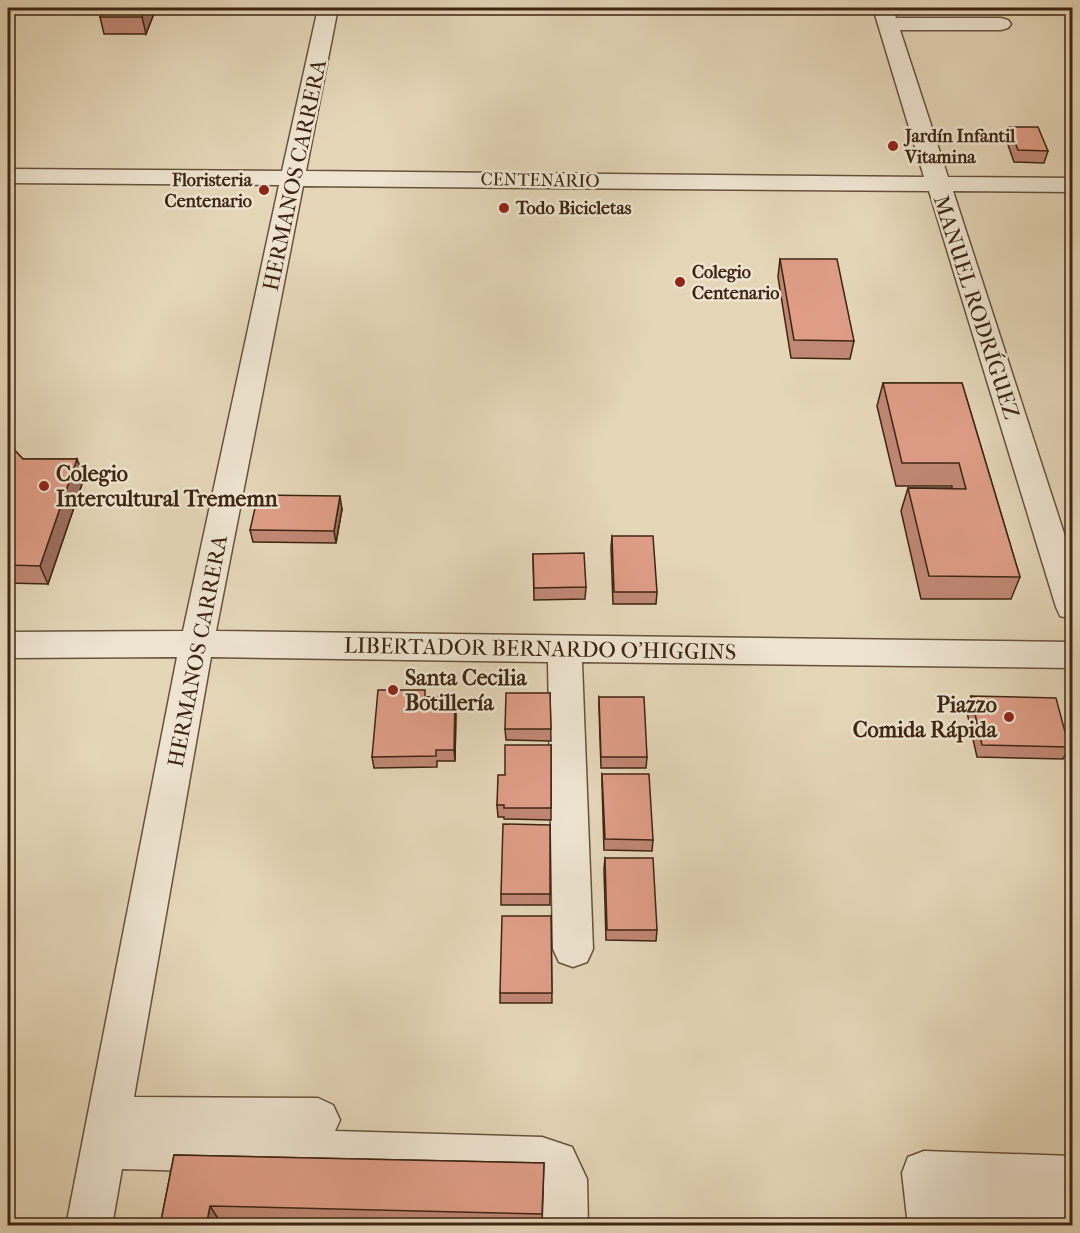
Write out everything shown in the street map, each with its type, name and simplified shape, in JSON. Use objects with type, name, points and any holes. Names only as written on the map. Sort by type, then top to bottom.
[{"type":"street","name":"HERMANOS CARRERA","points":[[89,1226],[197,644],[328,8]]},
{"type":"street","points":[[885,16],[1001,24]]},
{"type":"street","name":"MANUEL RODRÍGUEZ","points":[[885,16],[1072,607]]},
{"type":"street","name":"CENTENARIO","points":[[8,177],[1072,185]]},
{"type":"street","name":"LIBERTADOR BERNARDO O'HIGGINS","points":[[8,645],[197,644],[1072,655]]},
{"type":"street","points":[[565,648],[573,949]]},
{"type":"street","points":[[108,1132],[318,1120]]},
{"type":"street","points":[[108,1132],[542,1159],[556,1163],[565,1179],[565,1226]]},
{"type":"street","points":[[928,1202],[1072,1178]]},
{"type":"street","points":[[928,1202],[1072,1214]]},
{"type":"building","points":[[104,8],[146,8],[142,17],[100,17]]},
{"type":"building","points":[[1009,127],[1038,127],[1048,151],[1018,150]]},
{"type":"building","points":[[780,259],[837,259],[854,341],[794,340]]},
{"type":"building","points":[[883,383],[962,383],[1020,577],[929,576],[908,488],[966,489],[959,463],[902,463]]},
{"type":"building","points":[[8,443],[23,459],[77,459],[40,566],[8,565]]},
{"type":"building","points":[[258,495],[340,496],[334,531],[250,530]]},
{"type":"building","points":[[612,536],[653,536],[657,592],[614,592]]},
{"type":"building","points":[[584,553],[586,587],[534,588],[533,554]]},
{"type":"building","points":[[378,690],[425,690],[425,697],[455,696],[454,750],[436,750],[436,756],[372,757]]},
{"type":"building","points":[[506,693],[550,693],[551,729],[505,729]]},
{"type":"building","points":[[971,696],[1056,698],[1069,747],[982,745]]},
{"type":"building","points":[[599,697],[644,697],[647,757],[601,757]]},
{"type":"building","points":[[505,745],[551,745],[551,808],[504,808],[504,805],[497,805],[498,775],[505,775]]},
{"type":"building","points":[[602,774],[649,774],[653,840],[605,839]]},
{"type":"building","points":[[503,824],[550,825],[550,894],[501,894]]},
{"type":"building","points":[[605,858],[653,858],[657,930],[607,930]]},
{"type":"building","points":[[502,916],[551,916],[552,993],[500,993]]},
{"type":"building","points":[[174,1155],[544,1163],[542,1214],[210,1206],[206,1226],[160,1226]]},
{"type":"place","name":"Jardín Infantil Vitamina","points":[[893,146]]},
{"type":"place","name":"Floristeria Centenario","points":[[264,190]]},
{"type":"place","name":"Todo Bicicletas","points":[[504,208]]},
{"type":"place","name":"Colegio Centenario","points":[[680,282]]},
{"type":"place","name":"Colegio Intercultural Trememn","points":[[44,486]]},
{"type":"place","name":"Santa Cecilia Botillería","points":[[393,690]]},
{"type":"place","name":"Piazzo Comida Rápida","points":[[1009,717]]}]
